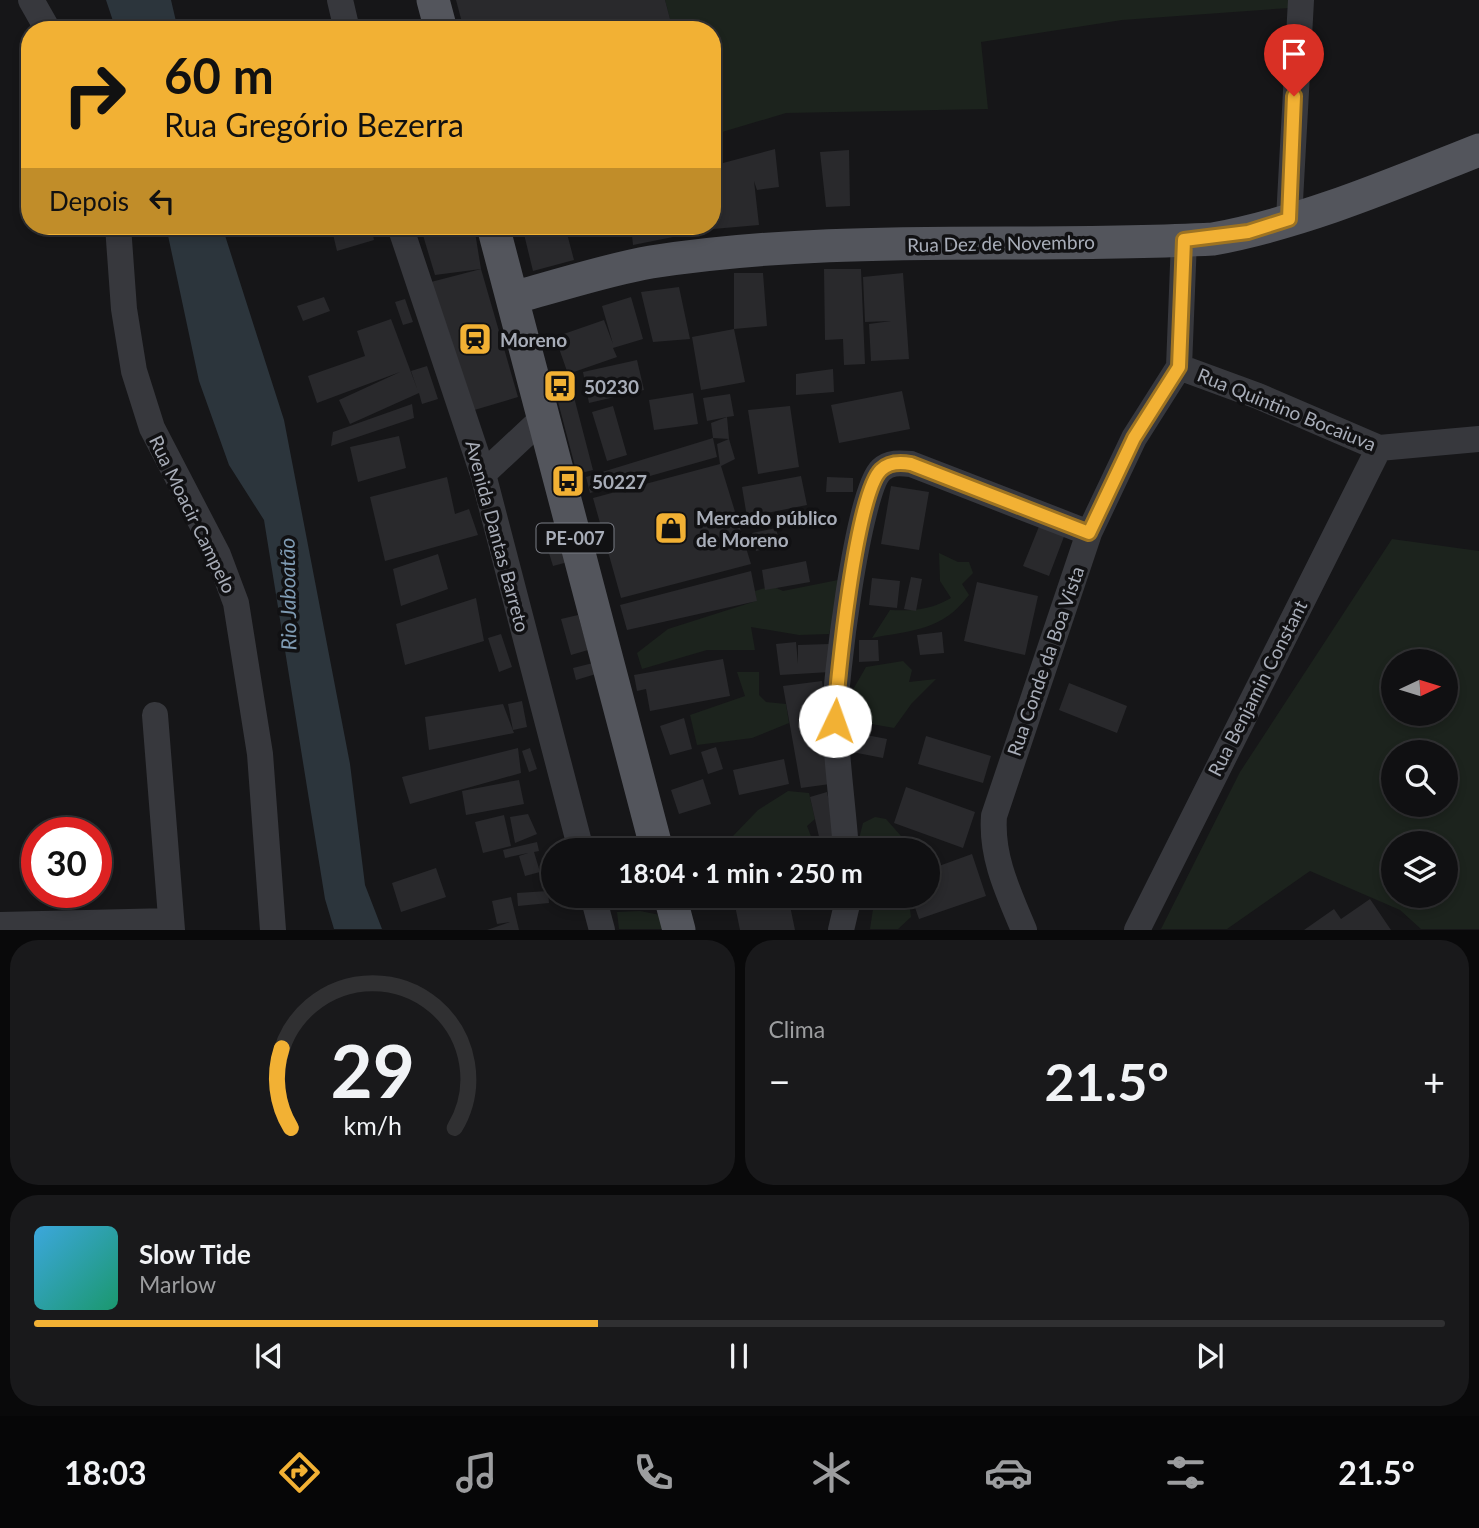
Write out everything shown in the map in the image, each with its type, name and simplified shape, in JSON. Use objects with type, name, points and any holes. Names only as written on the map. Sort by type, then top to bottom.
[{"type":"main road","points":[[433,0],[439,21]]},
{"type":"main road","name":"Rua Dez de Novembro","points":[[512,298],[649,263],[744,251],[935,244],[1184,240],[1248,232],[1374,192],[1479,150]]},
{"type":"main road","name":"PE-007","points":[[495,235],[654,838]]},
{"type":"main road","points":[[673,908],[679,929]]},
{"type":"street","points":[[31,0],[43,21]]},
{"type":"street","points":[[340,0],[345,21]]},
{"type":"street","points":[[1289,219],[1301,0]]},
{"type":"street","name":"Rua Moacir Campelo","points":[[119,235],[124,309],[137,382],[152,428],[218,555],[236,603],[260,754],[273,929]]},
{"type":"street","name":"Avenida Dantas Barreto","points":[[403,235],[483,474],[578,838]]},
{"type":"street","points":[[1179,367],[1184,240]]},
{"type":"street","name":"Rua Quintino Bocaiuva","points":[[1179,367],[1258,396],[1379,449],[1479,439]]},
{"type":"street","name":"Rua Conde da Boa Vista","points":[[1024,929],[996,857],[992,838],[993,816],[1089,533],[1134,438],[1179,367]]},
{"type":"street","points":[[483,474],[543,418]]},
{"type":"street","name":"Rua Benjamin Constant","points":[[1138,929],[1379,449]]},
{"type":"street","points":[[845,838],[835,721],[838,662],[863,521],[874,478],[881,469],[899,462],[911,464],[1089,533]]},
{"type":"street","points":[[0,925],[172,925],[155,715]]},
{"type":"street","points":[[596,908],[601,929]]},
{"type":"street","points":[[841,929],[846,908]]},
{"type":"shaded area","points":[[665,0],[1289,0],[1289,8],[1122,20],[981,42],[988,109],[786,113],[721,132],[721,21],[662,21],[670,19]]},
{"type":"shaded area","points":[[1392,539],[1479,551],[1479,929],[1421,929],[1395,908],[1458,908],[1458,831],[1381,831],[1381,902],[1310,871],[1227,929],[1161,929],[1240,772]]},
{"type":"shaded area","points":[[939,553],[958,562],[969,562],[973,573],[962,584],[969,595],[948,616],[926,627],[872,638],[890,610],[922,609],[951,598],[940,581]]},
{"type":"shaded area","points":[[843,579],[829,634],[799,635],[751,627],[755,650],[707,650],[642,669],[637,653],[668,629],[756,601],[755,591],[772,586],[783,591]]},
{"type":"shaded area","points":[[903,661],[912,670],[909,682],[936,679],[912,703],[894,728],[866,723],[848,714],[851,693],[866,667]]},
{"type":"shaded area","points":[[737,672],[759,672],[759,695],[766,702],[786,704],[789,723],[752,738],[697,745],[690,715],[745,696]]},
{"type":"shaded area","points":[[788,791],[809,793],[815,819],[807,826],[812,838],[734,838],[758,810]]},
{"type":"shaded area","points":[[875,817],[886,819],[903,838],[859,838],[863,823]]},
{"type":"shaded area","points":[[873,908],[910,908],[911,917],[898,929],[870,929]]},
{"type":"shaded area","points":[[640,911],[660,915],[666,929],[619,929],[617,912]]},
{"type":"water","points":[[106,0],[171,0],[176,21],[113,21]]},
{"type":"water","name":"Rio Jaboatão","points":[[168,235],[225,235],[284,420],[350,764],[365,885],[382,929],[334,929],[325,899],[264,520],[229,465],[199,381]]},
{"type":"building","points":[[456,0],[665,0],[670,19],[662,21],[462,21]]},
{"type":"building","points":[[775,149],[779,187],[757,190],[754,181],[759,225],[721,228],[721,164]]},
{"type":"building","points":[[849,150],[850,206],[826,207],[820,152]]},
{"type":"building","points":[[333,235],[373,235],[374,240],[337,251]]},
{"type":"building","points":[[423,235],[475,235],[481,269],[435,275]]},
{"type":"building","points":[[524,235],[567,235],[574,260],[533,271]]},
{"type":"building","points":[[632,235],[683,235],[633,245]]},
{"type":"building","name":"Moreno","points":[[481,269],[518,397],[471,411],[431,282]]},
{"type":"building","points":[[824,269],[861,269],[865,364],[844,365],[843,339],[825,340]]},
{"type":"building","points":[[734,273],[763,273],[767,326],[734,329]]},
{"type":"building","points":[[903,273],[909,359],[871,361],[869,324],[891,321],[865,322],[863,277]]},
{"type":"building","points":[[679,287],[690,339],[653,342],[641,292]]},
{"type":"building","points":[[324,297],[330,311],[303,321],[297,306]]},
{"type":"building","points":[[631,297],[643,339],[613,348],[617,357],[568,374],[555,337],[604,320],[613,344],[602,306]]},
{"type":"building","points":[[405,299],[413,322],[403,325],[395,302]]},
{"type":"building","points":[[391,319],[418,391],[411,371],[427,366],[438,399],[422,404],[419,393],[350,424],[339,400],[400,372],[317,403],[308,376],[365,356],[357,331]]},
{"type":"building","points":[[734,329],[745,382],[701,390],[692,337]]},
{"type":"building","points":[[637,360],[644,390],[589,403],[583,372]]},
{"type":"building","points":[[833,369],[834,392],[796,395],[796,374]]},
{"type":"building","points":[[568,374],[593,470],[577,474],[552,379]]},
{"type":"building","points":[[902,391],[910,429],[839,443],[831,405]]},
{"type":"building","points":[[693,393],[698,424],[654,430],[649,400]]},
{"type":"building","points":[[730,394],[734,416],[707,421],[703,398]]},
{"type":"building","points":[[412,404],[414,418],[331,446],[333,432]]},
{"type":"building","points":[[613,406],[627,455],[607,461],[592,412]]},
{"type":"building","points":[[790,406],[799,467],[758,474],[748,410]]},
{"type":"building","points":[[727,417],[729,439],[713,438],[711,423]]},
{"type":"building","points":[[399,436],[406,468],[358,482],[350,447]]},
{"type":"building","points":[[713,438],[717,457],[590,493],[586,477]]},
{"type":"building","name":"Mercado público de Moreno","points":[[729,439],[735,459],[721,466],[751,564],[621,598],[593,498],[720,464],[717,444]]},
{"type":"building","points":[[801,476],[807,505],[747,517],[742,487]]},
{"type":"building","points":[[447,477],[455,514],[469,509],[478,535],[385,561],[370,497]]},
{"type":"building","points":[[827,477],[853,478],[853,492],[826,492]]},
{"type":"building","points":[[891,486],[929,492],[919,550],[881,544]]},
{"type":"building","points":[[1040,524],[1065,534],[1049,576],[1023,566]]},
{"type":"building","points":[[776,528],[780,545],[756,551],[752,533]]},
{"type":"building","points":[[559,532],[568,562],[553,566],[544,537]]},
{"type":"building","points":[[438,554],[448,589],[401,606],[393,569]]},
{"type":"building","points":[[806,561],[810,582],[765,590],[762,570]]},
{"type":"building","points":[[751,571],[757,601],[627,630],[620,605]]},
{"type":"building","points":[[911,577],[922,579],[916,611],[904,609]]},
{"type":"building","points":[[872,578],[900,581],[897,608],[869,605]]},
{"type":"building","points":[[977,582],[1038,596],[1025,655],[964,641]]},
{"type":"building","points":[[476,598],[484,641],[405,665],[396,624]]},
{"type":"building","points":[[578,615],[588,650],[571,655],[561,619]]},
{"type":"building","points":[[942,632],[944,653],[920,655],[917,635]]},
{"type":"building","points":[[501,634],[512,667],[499,672],[488,638]]},
{"type":"building","points":[[859,640],[878,640],[879,661],[859,662]]},
{"type":"building","points":[[796,642],[798,664],[798,645],[829,644],[830,672],[780,675],[776,644]]},
{"type":"building","points":[[723,659],[730,696],[650,711],[646,689],[637,691],[634,675]]},
{"type":"building","points":[[593,663],[596,674],[576,680],[573,668]]},
{"type":"building","points":[[822,681],[831,744],[830,784],[801,788],[783,686]]},
{"type":"building","points":[[1069,683],[1127,706],[1117,733],[1059,710]]},
{"type":"building","points":[[522,701],[527,727],[513,730],[508,704]]},
{"type":"building","points":[[503,704],[514,733],[429,750],[425,717]]},
{"type":"building","points":[[684,718],[692,749],[670,755],[660,726]]},
{"type":"building","points":[[851,732],[887,739],[883,758],[847,751]]},
{"type":"building","points":[[926,736],[991,756],[983,783],[918,764]]},
{"type":"building","points":[[716,747],[723,769],[708,774],[701,752]]},
{"type":"building","points":[[518,748],[521,773],[410,804],[402,777]]},
{"type":"building","points":[[530,748],[537,769],[529,772],[522,751]]},
{"type":"building","points":[[784,759],[789,784],[739,795],[733,770]]},
{"type":"building","points":[[703,779],[711,804],[679,814],[671,790]]},
{"type":"building","points":[[519,780],[524,804],[466,815],[462,791]]},
{"type":"building","points":[[906,787],[975,812],[963,848],[894,823]]},
{"type":"building","points":[[827,792],[837,838],[819,838],[810,797]]},
{"type":"building","points":[[528,814],[537,834],[515,843],[510,817]]},
{"type":"building","points":[[504,815],[511,846],[483,853],[475,822]]},
{"type":"building","points":[[537,842],[539,851],[534,852],[540,872],[525,876],[519,856],[528,853],[505,858],[503,850]]},
{"type":"building","points":[[972,854],[986,896],[919,919],[915,908],[940,908],[940,866]]},
{"type":"building","points":[[436,868],[446,897],[401,912],[392,883]]},
{"type":"building","points":[[541,891],[541,904],[518,906],[517,893]]},
{"type":"building","points":[[511,897],[519,930],[487,930],[510,922],[497,924],[492,901]]},
{"type":"building","points":[[1370,899],[1391,930],[1304,930],[1334,909],[1341,919]]},
{"type":"building","points":[[735,908],[790,908],[795,930],[740,930]]},
{"type":"place","name":"Moreno","points":[[475,339]]},
{"type":"place","name":"50230","points":[[560,386]]},
{"type":"place","name":"50227","points":[[568,481]]},
{"type":"place","name":"Mercado público de Moreno","points":[[671,528]]},
{"type":"route","points":[[835,721],[838,662],[844,619],[874,478],[881,469],[890,465],[899,462],[911,464],[1089,533],[1134,438],[1179,367],[1184,240],[1213,239],[1248,232],[1289,219],[1294,96]]}]
